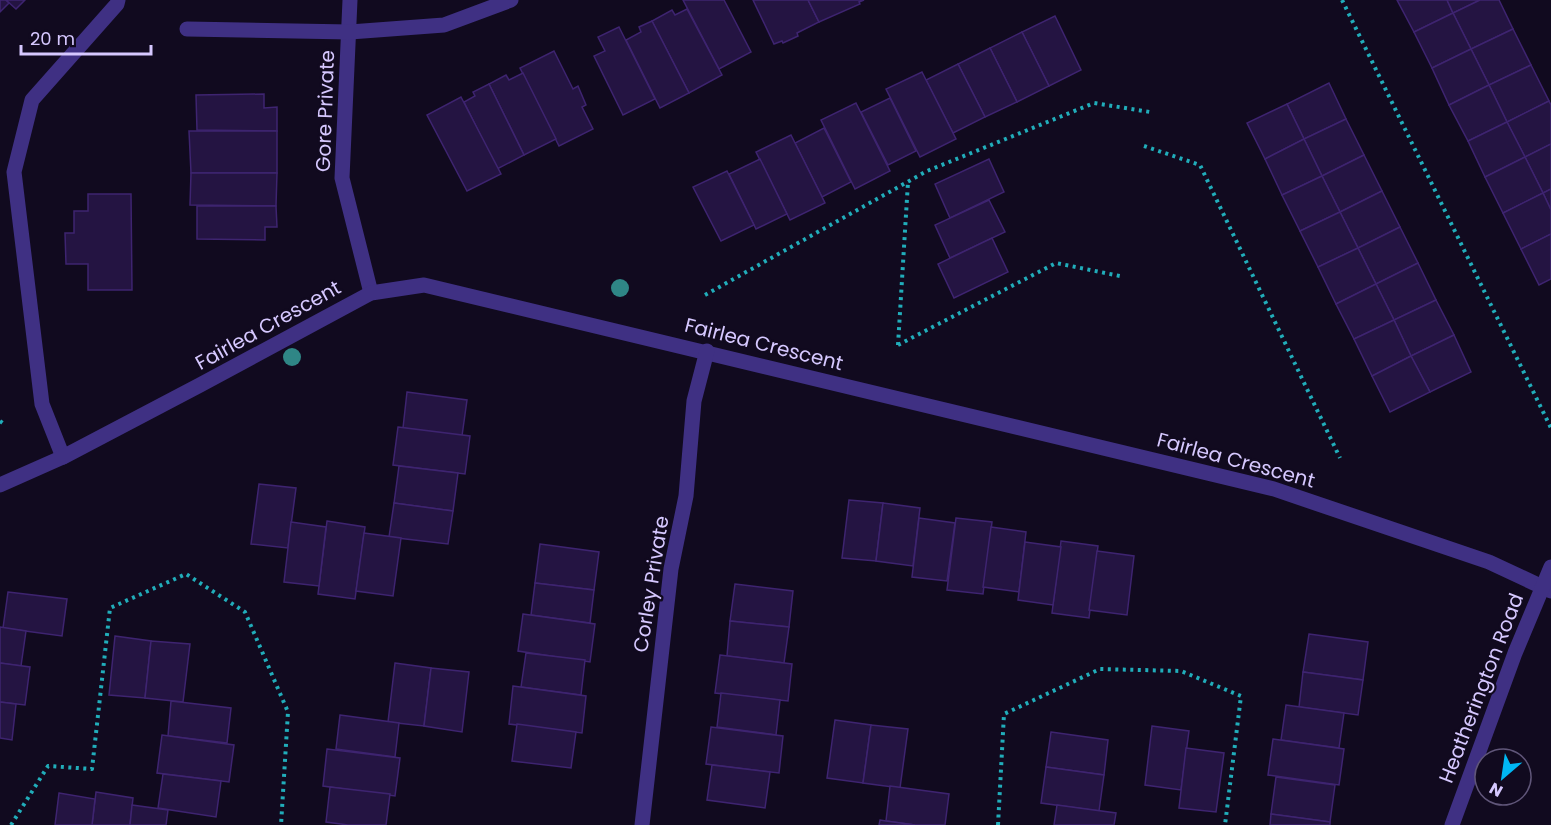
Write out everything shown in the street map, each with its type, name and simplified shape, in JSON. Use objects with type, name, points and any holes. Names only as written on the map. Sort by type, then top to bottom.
[{"type":"street","points":[[63,457],[42,404],[14,172],[32,100],[117,4],[118,0]]},
{"type":"street","name":"Gore Private","points":[[350,0],[342,178],[371,293]]},
{"type":"street","points":[[187,29],[350,32],[444,25],[511,0]]},
{"type":"street","name":"Fairlea Crescent","points":[[0,485],[63,457],[201,386],[371,293],[424,285],[707,351],[1274,489],[1489,562],[1546,589]]},
{"type":"street","name":"Corley Private","points":[[642,825],[671,569],[686,496],[694,401],[707,351]]},
{"type":"street","name":"Heatherington Road","points":[[1452,825],[1515,653],[1546,589],[1551,567]]},
{"type":"path","points":[[1342,0],[1551,428]]},
{"type":"path","points":[[705,295],[927,171],[1094,103],[1150,112]]},
{"type":"path","points":[[1144,146],[1200,165],[1340,458]]},
{"type":"path","points":[[908,182],[898,345],[1056,263],[1120,276]]},
{"type":"path","points":[[11,825],[48,766],[92,769],[110,608],[186,574],[245,612],[288,712],[281,825]]},
{"type":"path","points":[[998,825],[1004,714],[1100,669],[1181,671],[1241,696],[1225,825]]},
{"type":"building","points":[[0,0],[6,0],[9,3],[0,12]]},
{"type":"building","points":[[6,0],[25,0],[16,9]]},
{"type":"building","points":[[683,0],[724,0],[751,52],[719,69]]},
{"type":"building","points":[[753,0],[808,0],[819,22],[797,33],[798,36],[783,43],[782,41],[774,44]]},
{"type":"building","points":[[808,0],[864,0],[859,2],[860,4],[819,22]]},
{"type":"building","points":[[1397,0],[1447,0],[1453,13],[1414,32]]},
{"type":"building","points":[[1447,0],[1480,0],[1453,13]]},
{"type":"building","points":[[1480,0],[1499,0],[1513,29],[1471,49],[1453,13]]},
{"type":"building","points":[[687,9],[722,75],[689,93],[652,21],[672,10],[675,15]]},
{"type":"building","points":[[1453,13],[1471,49],[1432,68],[1414,32]]},
{"type":"building","points":[[1055,16],[1081,70],[1049,86],[1022,32]]},
{"type":"building","points":[[652,21],[689,93],[660,108],[626,40],[641,32],[639,27]]},
{"type":"building","points":[[619,27],[655,99],[623,115],[594,56],[605,51],[598,37]]},
{"type":"building","points":[[1513,29],[1531,65],[1489,85],[1471,49]]},
{"type":"building","points":[[1022,32],[1049,86],[1017,102],[990,48]]},
{"type":"building","points":[[990,48],[1017,102],[985,117],[958,64]]},
{"type":"building","points":[[1471,49],[1489,85],[1449,105],[1432,68]]},
{"type":"building","points":[[554,51],[573,89],[578,86],[586,105],[582,107],[593,129],[559,146],[520,68]]},
{"type":"building","points":[[958,64],[985,117],[953,133],[926,80]]},
{"type":"building","points":[[1531,65],[1549,101],[1507,122],[1489,85]]},
{"type":"building","points":[[922,72],[956,139],[920,157],[886,89]]},
{"type":"building","points":[[523,73],[556,139],[524,155],[489,84],[506,75],[509,80]]},
{"type":"building","points":[[1329,83],[1346,119],[1304,139],[1287,104]]},
{"type":"building","points":[[489,84],[524,155],[497,169],[464,102],[475,96],[473,92]]},
{"type":"building","points":[[1489,85],[1507,122],[1468,141],[1449,105]]},
{"type":"building","points":[[264,94],[264,108],[277,107],[277,131],[197,130],[196,95]]},
{"type":"building","points":[[461,97],[501,174],[467,191],[427,115]]},
{"type":"building","points":[[890,98],[916,151],[888,165],[861,112]]},
{"type":"building","points":[[1549,101],[1551,105],[1551,144],[1525,157],[1507,122]]},
{"type":"building","points":[[856,103],[890,171],[855,189],[821,120]]},
{"type":"building","points":[[1287,104],[1304,139],[1265,159],[1247,123]]},
{"type":"building","points":[[1346,119],[1364,155],[1322,176],[1304,139]]},
{"type":"building","points":[[1507,122],[1525,157],[1485,177],[1468,141]]},
{"type":"building","points":[[824,128],[851,182],[822,197],[795,143]]},
{"type":"building","points":[[189,131],[277,131],[277,173],[191,173]]},
{"type":"building","points":[[791,135],[825,203],[790,220],[756,152]]},
{"type":"building","points":[[1304,139],[1322,176],[1282,195],[1265,159]]},
{"type":"building","points":[[1551,144],[1551,189],[1543,193],[1525,157]]},
{"type":"building","points":[[1364,155],[1382,191],[1340,212],[1322,176]]},
{"type":"building","points":[[1525,157],[1543,193],[1503,213],[1485,177]]},
{"type":"building","points":[[760,159],[787,214],[756,229],[729,174]]},
{"type":"building","points":[[989,159],[1004,192],[950,218],[935,184]]},
{"type":"building","points":[[727,171],[754,225],[721,241],[693,187]]},
{"type":"building","points":[[191,173],[277,173],[276,206],[190,205]]},
{"type":"building","points":[[1322,176],[1340,212],[1300,231],[1282,195]]},
{"type":"building","points":[[1551,189],[1551,210],[1543,193]]},
{"type":"building","points":[[1382,191],[1400,227],[1358,248],[1340,212]]},
{"type":"building","points":[[1543,193],[1551,210],[1551,234],[1521,249],[1503,213]]},
{"type":"building","points":[[88,194],[131,194],[132,290],[88,290],[88,264],[66,264],[65,233],[74,233],[74,211],[88,211]]},
{"type":"building","points":[[989,200],[1005,232],[950,258],[935,225]]},
{"type":"building","points":[[197,206],[276,206],[277,227],[265,227],[265,240],[197,239]]},
{"type":"building","points":[[1340,212],[1358,248],[1318,267],[1300,231]]},
{"type":"building","points":[[1400,227],[1418,263],[1376,284],[1358,248]]},
{"type":"building","points":[[1551,234],[1551,279],[1539,285],[1521,249]]},
{"type":"building","points":[[992,238],[1008,272],[954,298],[938,264]]},
{"type":"building","points":[[1358,248],[1376,284],[1336,304],[1318,267]]},
{"type":"building","points":[[1418,263],[1436,300],[1394,320],[1376,284]]},
{"type":"building","points":[[1376,284],[1394,320],[1354,339],[1336,304]]},
{"type":"building","points":[[1436,300],[1454,335],[1411,356],[1394,320]]},
{"type":"building","points":[[1394,320],[1411,356],[1372,376],[1354,339]]},
{"type":"building","points":[[1454,335],[1471,372],[1430,392],[1411,356]]},
{"type":"building","points":[[1411,356],[1430,392],[1390,412],[1372,376]]},
{"type":"building","points":[[407,392],[467,400],[462,436],[403,428]]},
{"type":"building","points":[[398,427],[470,436],[465,474],[393,465]]},
{"type":"building","points":[[399,466],[458,473],[453,511],[394,503]]},
{"type":"building","points":[[259,484],[296,488],[288,548],[251,544]]},
{"type":"building","points":[[849,500],[883,503],[876,561],[842,558]]},
{"type":"building","points":[[394,503],[453,511],[448,544],[389,537]]},
{"type":"building","points":[[883,503],[920,508],[913,566],[876,561]]},
{"type":"building","points":[[919,518],[955,523],[947,581],[912,577]]},
{"type":"building","points":[[956,518],[992,522],[983,594],[947,590]]},
{"type":"building","points":[[327,521],[365,527],[355,599],[318,594]]},
{"type":"building","points":[[291,522],[326,527],[319,586],[284,582]]},
{"type":"building","points":[[991,527],[1026,532],[1019,592],[983,587]]},
{"type":"building","points":[[364,533],[401,538],[393,596],[356,591]]},
{"type":"building","points":[[1061,541],[1098,546],[1089,618],[1052,613]]},
{"type":"building","points":[[1025,542],[1061,547],[1053,605],[1018,600]]},
{"type":"building","points":[[540,544],[599,552],[594,590],[535,583]]},
{"type":"building","points":[[1097,551],[1134,556],[1127,615],[1089,610]]},
{"type":"building","points":[[535,583],[594,590],[590,623],[531,615]]},
{"type":"building","points":[[735,584],[793,591],[789,627],[730,621]]},
{"type":"building","points":[[8,592],[67,599],[62,636],[3,628]]},
{"type":"building","points":[[523,614],[595,624],[590,662],[518,651]]},
{"type":"building","points":[[730,621],[789,627],[784,663],[727,656]]},
{"type":"building","points":[[0,627],[26,631],[21,666],[0,663]]},
{"type":"building","points":[[1309,634],[1368,642],[1363,680],[1303,672]]},
{"type":"building","points":[[115,636],[151,641],[145,698],[109,695]]},
{"type":"building","points":[[151,641],[190,644],[183,702],[145,698]]},
{"type":"building","points":[[526,653],[585,660],[581,695],[521,687]]},
{"type":"building","points":[[720,655],[792,664],[788,701],[715,693]]},
{"type":"building","points":[[0,663],[30,667],[25,705],[0,702]]},
{"type":"building","points":[[395,663],[431,668],[424,726],[388,722]]},
{"type":"building","points":[[431,668],[469,672],[462,732],[424,726]]},
{"type":"building","points":[[1303,672],[1363,680],[1358,715],[1299,707]]},
{"type":"building","points":[[513,686],[586,696],[582,733],[509,724]]},
{"type":"building","points":[[721,693],[780,700],[776,735],[717,727]]},
{"type":"building","points":[[171,701],[231,708],[227,743],[168,736]]},
{"type":"building","points":[[0,702],[16,704],[12,740],[0,738]]},
{"type":"building","points":[[1286,705],[1344,713],[1339,748],[1281,740]]},
{"type":"building","points":[[340,715],[399,723],[395,757],[336,749]]},
{"type":"building","points":[[835,720],[871,725],[863,783],[827,778]]},
{"type":"building","points":[[517,724],[576,732],[571,768],[512,761]]},
{"type":"building","points":[[871,725],[908,729],[900,788],[863,783]]},
{"type":"building","points":[[1152,726],[1189,731],[1181,790],[1145,785]]},
{"type":"building","points":[[711,727],[783,736],[779,773],[706,764]]},
{"type":"building","points":[[1051,732],[1108,740],[1104,775],[1046,767]]},
{"type":"building","points":[[162,735],[234,745],[229,782],[157,773]]},
{"type":"building","points":[[1273,739],[1344,749],[1339,785],[1268,775]]},
{"type":"building","points":[[1186,748],[1224,753],[1216,812],[1179,808]]},
{"type":"building","points":[[327,749],[400,758],[395,796],[323,786]]},
{"type":"building","points":[[712,765],[770,772],[765,808],[707,800]]},
{"type":"building","points":[[1046,767],[1104,775],[1099,811],[1041,803]]},
{"type":"building","points":[[163,774],[221,781],[216,817],[158,808]]},
{"type":"building","points":[[1276,777],[1335,785],[1330,822],[1271,814]]},
{"type":"building","points":[[890,786],[949,794],[945,825],[915,825],[886,821]]},
{"type":"building","points":[[330,787],[390,794],[386,825],[348,825],[326,822]]},
{"type":"building","points":[[96,792],[133,798],[130,825],[92,825]]},
{"type":"building","points":[[59,793],[95,799],[92,825],[55,825]]},
{"type":"building","points":[[132,805],[168,810],[166,825],[130,825]]},
{"type":"building","points":[[1057,805],[1116,813],[1114,825],[1054,825]]},
{"type":"building","points":[[1271,814],[1330,822],[1330,825],[1270,825]]},
{"type":"building","points":[[880,820],[886,821],[915,825],[879,825]]}]
